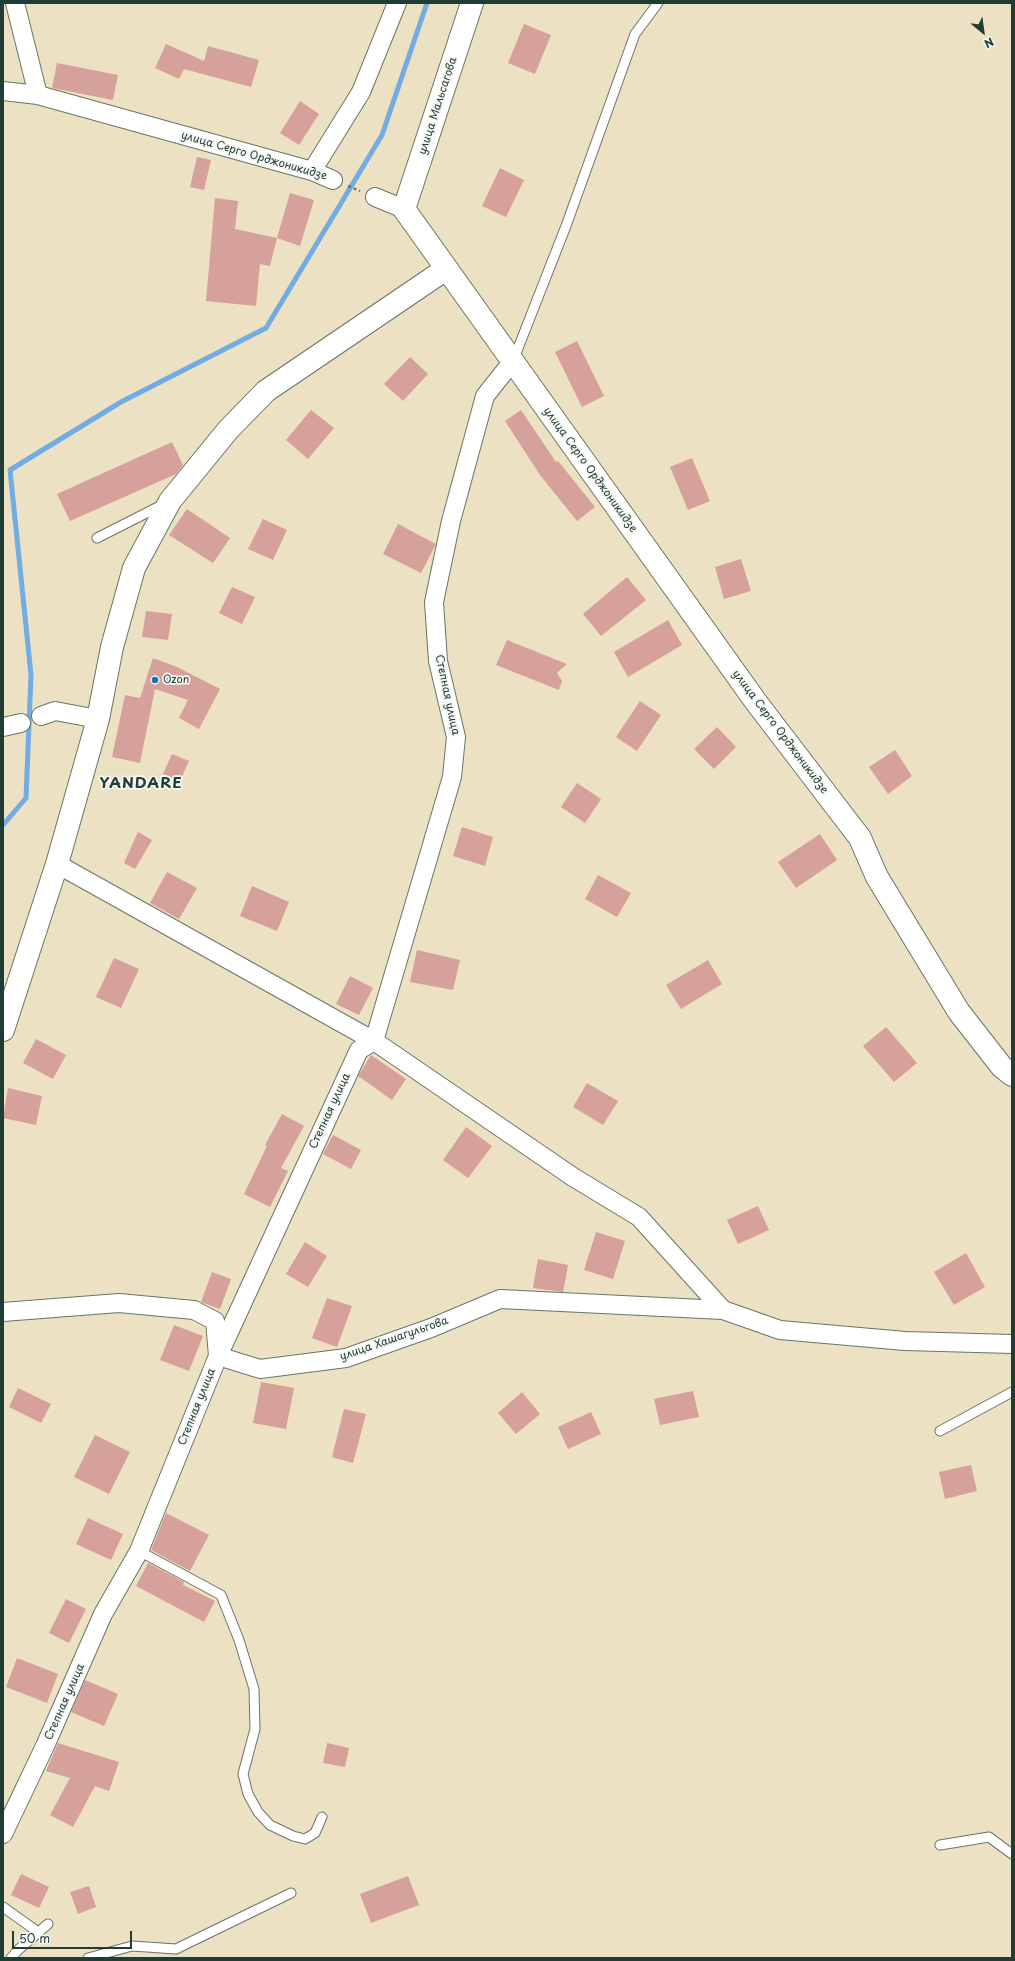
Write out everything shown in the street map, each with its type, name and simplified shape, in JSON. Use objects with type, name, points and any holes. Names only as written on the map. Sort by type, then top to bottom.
[{"type":"street","points":[[15,3],[38,95]]},
{"type":"street","points":[[312,171],[361,92],[397,3]]},
{"type":"street","name":"улица Мальсагова","points":[[404,209],[472,3]]},
{"type":"street","name":"улица Серго Орджоникидзе","points":[[3,91],[38,95],[312,171],[333,180]]},
{"type":"street","points":[[375,197],[404,209]]},
{"type":"street","name":"улица Серго Орджоникидзе","points":[[404,209],[756,702],[860,838],[877,876],[959,1012],[1002,1067],[1012,1075]]},
{"type":"street","points":[[3,1030],[57,864],[98,719],[112,647],[134,568],[170,501],[228,430],[266,391],[446,269]]},
{"type":"street","name":"Степная улица","points":[[3,1834],[45,1746],[103,1614],[139,1551],[218,1356],[359,1050],[374,1041],[452,778],[456,737],[438,661],[434,602],[451,521],[485,396],[512,362]]},
{"type":"street","points":[[41,716],[55,711],[98,719]]},
{"type":"street","points":[[57,864],[374,1041],[573,1177],[639,1217],[723,1310],[780,1330],[905,1341],[1012,1344]]},
{"type":"street","name":"улица Хашагульгова","points":[[218,1356],[260,1369],[346,1358],[431,1328],[500,1299],[723,1310]]},
{"type":"street","points":[[3,1312],[119,1303],[194,1310],[215,1321],[218,1356]]},
{"type":"lane","points":[[512,362],[566,226],[635,34],[658,3]]},
{"type":"lane","points":[[97,538],[170,501]]},
{"type":"lane","points":[[940,1431],[1012,1392]]},
{"type":"lane","points":[[139,1551],[220,1595],[239,1640],[254,1689],[255,1729],[243,1774],[248,1794],[258,1812],[270,1825],[293,1836],[305,1839],[315,1833],[322,1816]]},
{"type":"lane","points":[[940,1845],[988,1837],[1012,1854]]},
{"type":"lane","points":[[88,1958],[132,1946],[176,1949],[291,1893]]},
{"type":"lane","points":[[3,1907],[38,1932]]},
{"type":"lane","points":[[11,1958],[48,1924]]},
{"type":"path","name":"улица Серго Орджоникидзе","points":[[333,180],[375,197]]},
{"type":"building","points":[[524,24],[551,35],[535,74],[508,63]]},
{"type":"building","points":[[166,44],[204,61],[208,46],[259,60],[251,87],[184,69],[179,79],[155,68]]},
{"type":"building","points":[[57,63],[118,75],[113,100],[52,88]]},
{"type":"building","points":[[300,101],[319,114],[299,145],[280,133]]},
{"type":"building","points":[[197,157],[211,160],[204,190],[190,187]]},
{"type":"building","points":[[500,168],[524,180],[506,217],[482,206]]},
{"type":"building","points":[[290,193],[314,200],[300,246],[277,238]]},
{"type":"building","points":[[215,198],[238,201],[235,229],[277,238],[270,266],[260,264],[256,306],[206,301]]},
{"type":"building","points":[[577,341],[604,396],[582,407],[555,352]]},
{"type":"building","points":[[410,357],[428,374],[403,401],[384,384]]},
{"type":"building","points":[[311,410],[334,428],[308,459],[286,440]]},
{"type":"building","points":[[521,410],[556,462],[558,461],[595,507],[577,521],[540,475],[505,421]]},
{"type":"building","points":[[172,442],[183,465],[176,474],[70,521],[57,494]]},
{"type":"building","points":[[692,458],[710,501],[688,510],[670,467]]},
{"type":"building","points":[[187,509],[230,538],[213,563],[169,535]]},
{"type":"building","points":[[263,519],[287,530],[273,560],[248,549]]},
{"type":"building","points":[[398,524],[436,544],[421,573],[383,554]]},
{"type":"building","points":[[741,559],[751,591],[724,599],[715,567]]},
{"type":"building","points":[[627,577],[646,600],[601,636],[583,614]]},
{"type":"building","points":[[232,587],[255,597],[242,624],[219,613]]},
{"type":"building","points":[[146,611],[172,614],[168,640],[142,637]]},
{"type":"building","points":[[668,620],[682,645],[628,677],[614,652]]},
{"type":"building","points":[[507,640],[567,664],[557,673],[562,681],[559,690],[496,665]]},
{"type":"building","points":[[153,658],[177,667],[220,689],[199,729],[179,718],[188,700],[155,689],[140,763],[112,757],[125,695],[140,698]]},
{"type":"building","points":[[640,701],[661,715],[637,751],[616,737]]},
{"type":"building","points":[[717,727],[736,747],[714,769],[694,749]]},
{"type":"building","points":[[895,750],[912,776],[888,794],[869,767]]},
{"type":"building","points":[[172,754],[189,761],[180,781],[163,774]]},
{"type":"building","points":[[577,783],[601,799],[585,823],[561,807]]},
{"type":"building","points":[[462,827],[493,837],[485,866],[453,856]]},
{"type":"building","points":[[138,832],[152,840],[135,869],[124,863]]},
{"type":"building","points":[[820,834],[837,860],[796,888],[778,862]]},
{"type":"building","points":[[167,872],[197,888],[179,919],[150,903]]},
{"type":"building","points":[[598,875],[631,893],[617,917],[585,899]]},
{"type":"building","points":[[252,886],[289,902],[277,931],[240,916]]},
{"type":"building","points":[[417,950],[460,960],[453,990],[410,982]]},
{"type":"building","points":[[114,958],[139,969],[121,1008],[96,997]]},
{"type":"building","points":[[708,960],[722,984],[681,1009],[666,985]]},
{"type":"building","points":[[350,976],[373,988],[359,1015],[336,1004]]},
{"type":"building","points":[[886,1027],[917,1063],[894,1082],[863,1046]]},
{"type":"building","points":[[36,1039],[66,1055],[53,1079],[23,1063]]},
{"type":"building","points":[[371,1055],[406,1079],[392,1100],[358,1076]]},
{"type":"building","points":[[587,1083],[618,1101],[603,1125],[573,1107]]},
{"type":"building","points":[[8,1088],[42,1096],[36,1125],[3,1118]]},
{"type":"building","points":[[282,1114],[304,1126],[281,1168],[288,1171],[270,1207],[244,1194],[267,1146],[265,1145]]},
{"type":"building","points":[[466,1127],[492,1146],[468,1178],[443,1160]]},
{"type":"building","points":[[333,1135],[361,1150],[351,1169],[323,1154]]},
{"type":"building","points":[[758,1206],[769,1230],[738,1244],[727,1220]]},
{"type":"building","points":[[596,1232],[625,1241],[613,1279],[584,1270]]},
{"type":"building","points":[[305,1242],[327,1256],[308,1287],[286,1274]]},
{"type":"building","points":[[966,1253],[985,1287],[954,1305],[934,1272]]},
{"type":"building","points":[[538,1259],[568,1265],[563,1292],[533,1288]]},
{"type":"building","points":[[212,1272],[231,1279],[220,1309],[201,1302]]},
{"type":"building","points":[[327,1298],[352,1306],[337,1347],[312,1338]]},
{"type":"building","points":[[174,1325],[203,1336],[189,1371],[160,1360]]},
{"type":"building","points":[[261,1382],[294,1388],[286,1429],[253,1423]]},
{"type":"building","points":[[18,1388],[51,1404],[41,1423],[9,1407]]},
{"type":"building","points":[[693,1391],[699,1417],[660,1425],[654,1399]]},
{"type":"building","points":[[522,1392],[540,1414],[516,1434],[498,1413]]},
{"type":"building","points":[[344,1409],[366,1414],[353,1463],[332,1457]]},
{"type":"building","points":[[591,1412],[601,1434],[568,1449],[558,1427]]},
{"type":"building","points":[[95,1435],[130,1452],[109,1494],[74,1477]]},
{"type":"building","points":[[971,1465],[977,1491],[945,1499],[939,1472]]},
{"type":"building","points":[[166,1513],[209,1535],[190,1571],[151,1550]]},
{"type":"building","points":[[88,1518],[123,1534],[111,1560],[76,1544]]},
{"type":"building","points":[[148,1563],[184,1582],[183,1585],[215,1601],[204,1622],[136,1586]]},
{"type":"building","points":[[66,1599],[86,1609],[69,1643],[49,1633]]},
{"type":"building","points":[[17,1658],[58,1674],[47,1703],[6,1687]]},
{"type":"building","points":[[85,1680],[118,1694],[104,1726],[71,1712]]},
{"type":"building","points":[[58,1743],[119,1762],[109,1791],[95,1786],[73,1827],[50,1815],[70,1778],[46,1771]]},
{"type":"building","points":[[327,1743],[349,1748],[345,1767],[323,1763]]},
{"type":"building","points":[[21,1874],[49,1887],[39,1908],[11,1895]]},
{"type":"building","points":[[408,1876],[419,1905],[371,1923],[360,1894]]},
{"type":"building","points":[[89,1886],[96,1907],[78,1914],[70,1892]]},
{"type":"waterway","points":[[3,825],[26,798],[31,675],[10,470],[121,402],[266,328],[382,135],[427,3]]},
{"type":"place","name":"Ozon","points":[[155,680]]},
{"type":"district","name":"YANDARE","points":[[141,784]]}]
